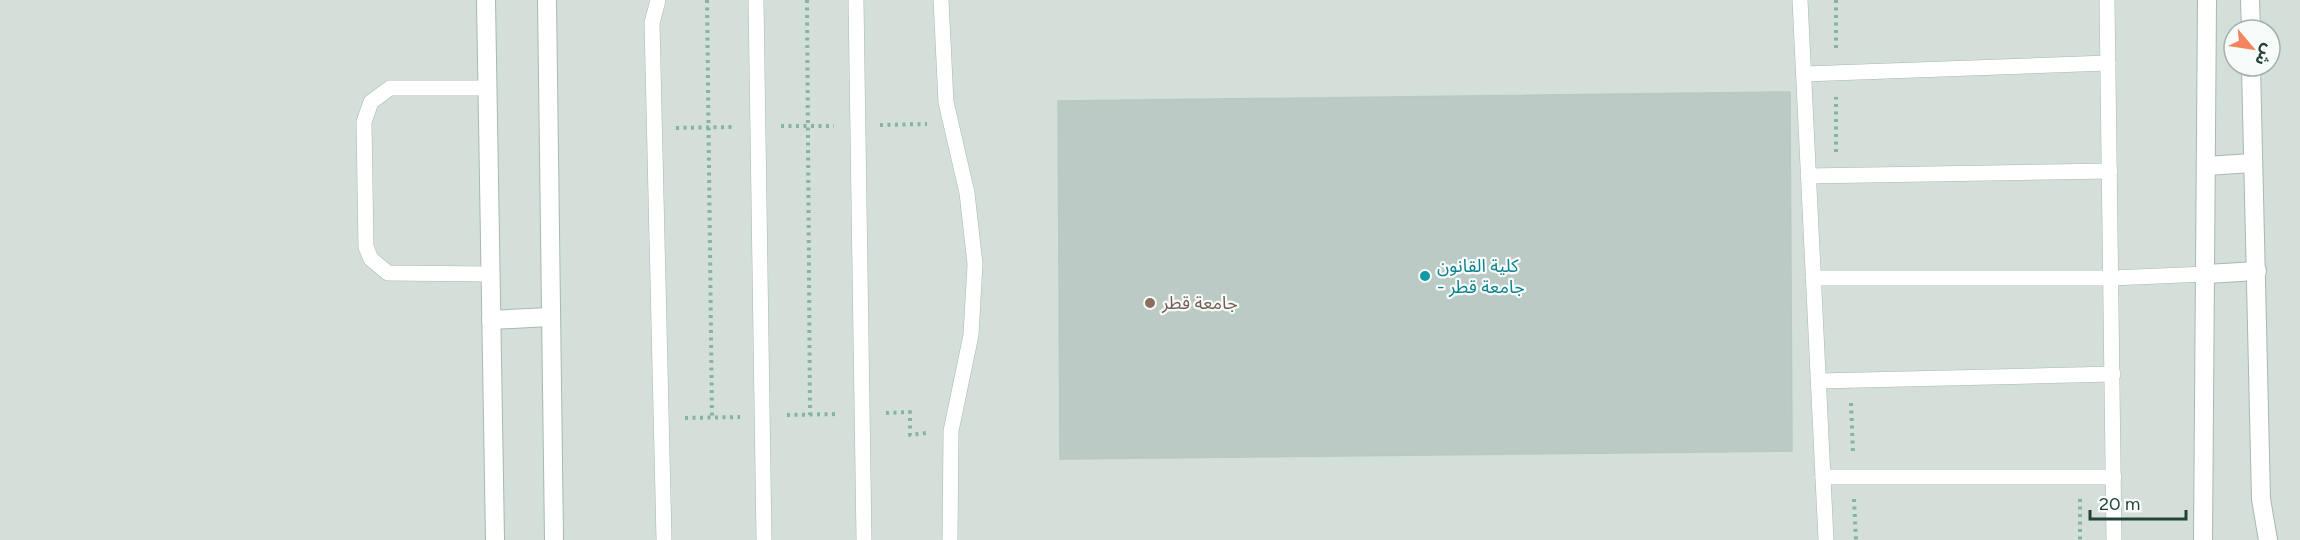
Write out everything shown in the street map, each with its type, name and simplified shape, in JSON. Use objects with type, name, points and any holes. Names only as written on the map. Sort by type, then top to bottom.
[{"type":"street","points":[[486,0],[495,540]]},
{"type":"street","points":[[547,0],[549,316],[554,540]]},
{"type":"street","points":[[2203,540],[2208,0]]},
{"type":"street","points":[[2250,0],[2251,18]]},
{"type":"street","points":[[2251,78],[2261,500],[2268,540]]},
{"type":"street","points":[[2206,166],[2252,163]]},
{"type":"street","points":[[2207,274],[2257,271]]},
{"type":"street","points":[[491,320],[549,316]]},
{"type":"lane","points":[[658,0],[652,22],[664,540]]},
{"type":"lane","points":[[756,0],[764,540]]},
{"type":"lane","points":[[856,0],[864,540]]},
{"type":"lane","points":[[941,0],[945,102],[967,193],[975,264],[970,335],[954,410],[950,452],[950,540]]},
{"type":"lane","points":[[1800,0],[1826,540]]},
{"type":"lane","points":[[2107,0],[2114,540]]},
{"type":"lane","points":[[1804,74],[2108,63]]},
{"type":"lane","points":[[486,88],[390,88],[371,102],[364,122],[366,247],[371,259],[388,273],[490,273]]},
{"type":"lane","points":[[1808,176],[2110,171]]},
{"type":"lane","points":[[1814,278],[2111,278],[2207,274]]},
{"type":"lane","points":[[1819,381],[2113,374]]},
{"type":"lane","points":[[1823,477],[2114,477]]},
{"type":"path","points":[[706,0],[712,418]]},
{"type":"path","points":[[807,0],[810,415]]},
{"type":"path","points":[[654,129],[929,124],[930,135],[951,131]]},
{"type":"path","points":[[661,419],[910,412],[910,435],[925,435],[934,411],[954,410]]},
{"type":"path","points":[[2080,477],[2080,540]]},
{"type":"shaded area","name":"جامعة قطر","points":[[0,0],[2300,0],[2300,540],[0,540]]},
{"type":"building","name":"كلية القانون - جامعة قطر","points":[[1790,92],[1792,451],[1060,459],[1058,101]]},
{"type":"place","name":"كلية القانون - جامعة قطر","points":[[1425,276]]},
{"type":"place","name":"جامعة قطر","points":[[1150,303]]}]
